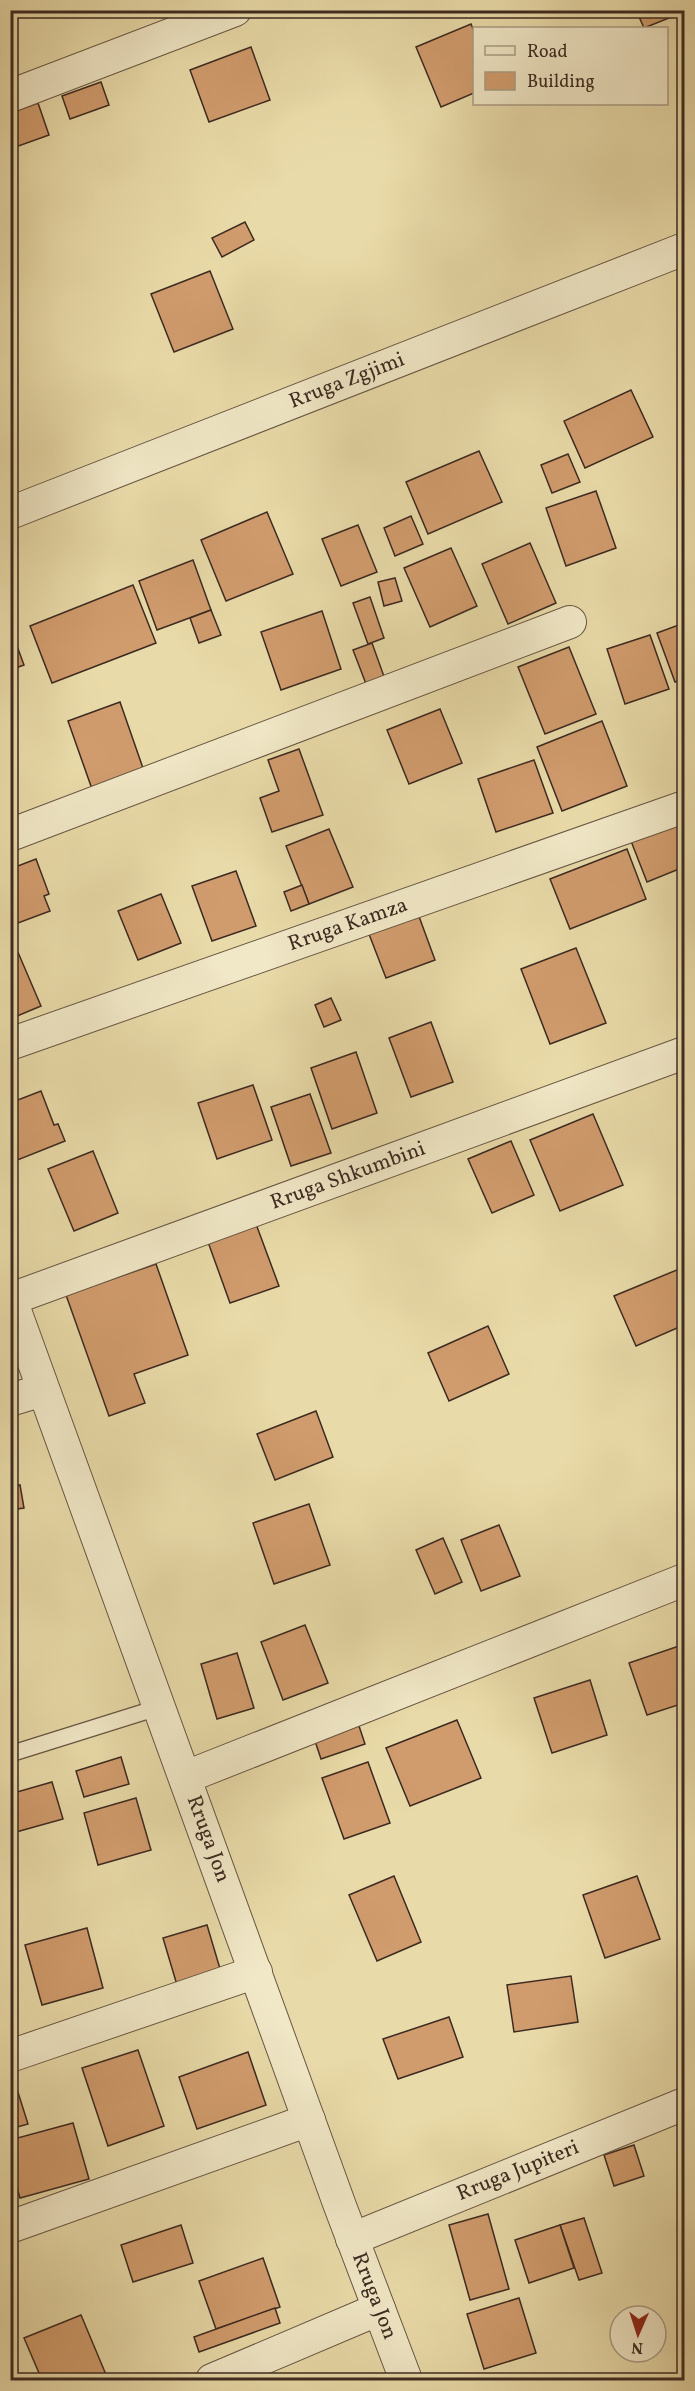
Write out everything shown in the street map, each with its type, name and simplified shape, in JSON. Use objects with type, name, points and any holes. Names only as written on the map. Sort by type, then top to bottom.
[{"type":"street","points":[[10,96],[235,10]]},
{"type":"street","name":"Rruga Zgjimi","points":[[10,513],[684,249]]},
{"type":"street","points":[[10,835],[570,622]]},
{"type":"street","name":"Rruga Kamza","points":[[10,1044],[684,807]]},
{"type":"street","name":"Rruga Shkumbini","points":[[11,1298],[684,1053]]},
{"type":"street","name":"Rruga Jon","points":[[11,1298],[352,2239],[406,2380]]},
{"type":"street","points":[[10,1400],[43,1390]]},
{"type":"street","points":[[186,1778],[684,1580]]},
{"type":"street","points":[[10,2056],[256,1972]]},
{"type":"street","name":"Rruga Jupiteri","points":[[352,2239],[684,2104]]},
{"type":"street","points":[[10,2227],[309,2120]]},
{"type":"street","points":[[212,2380],[379,2309]]},
{"type":"lane","points":[[10,1754],[160,1707]]},
{"type":"building","points":[[636,10],[684,10],[684,12],[644,27]]},
{"type":"building","points":[[471,24],[473,29],[473,93],[441,107],[416,47]]},
{"type":"building","points":[[251,47],[270,100],[209,122],[190,70]]},
{"type":"building","points":[[101,82],[109,105],[70,119],[62,96]]},
{"type":"building","points":[[38,103],[49,135],[10,149],[10,113]]},
{"type":"building","points":[[245,222],[254,240],[222,257],[212,238]]},
{"type":"building","points":[[210,271],[233,329],[174,352],[151,294]]},
{"type":"building","points":[[631,390],[653,437],[585,468],[564,421]]},
{"type":"building","points":[[479,451],[502,502],[428,534],[406,482]]},
{"type":"building","points":[[568,454],[580,482],[552,493],[541,465]]},
{"type":"building","points":[[596,491],[616,548],[566,566],[546,508]]},
{"type":"building","points":[[267,512],[293,574],[226,601],[201,540]]},
{"type":"building","points":[[411,516],[423,544],[395,556],[384,528]]},
{"type":"building","points":[[358,525],[377,572],[341,586],[322,539]]},
{"type":"building","points":[[530,543],[556,603],[508,624],[482,564]]},
{"type":"building","points":[[451,548],[477,606],[430,627],[404,568]]},
{"type":"building","points":[[193,560],[211,610],[157,630],[139,581]]},
{"type":"building","points":[[395,578],[402,601],[384,606],[378,582]]},
{"type":"building","points":[[133,585],[156,643],[52,683],[30,626]]},
{"type":"building","points":[[370,597],[384,638],[368,644],[353,603]]},
{"type":"building","points":[[211,610],[221,635],[199,643],[190,618]]},
{"type":"building","points":[[322,611],[341,669],[281,690],[261,632]]},
{"type":"building","points":[[684,623],[684,679],[675,682],[657,633]]},
{"type":"building","points":[[13,635],[24,665],[10,670],[10,636]]},
{"type":"building","points":[[650,635],[669,689],[625,704],[607,649]]},
{"type":"building","points":[[372,643],[386,682],[368,689],[353,650]]},
{"type":"building","points":[[569,647],[596,714],[545,734],[518,667]]},
{"type":"building","points":[[120,702],[144,771],[92,789],[68,721]]},
{"type":"building","points":[[440,709],[462,763],[409,784],[387,730]]},
{"type":"building","points":[[602,721],[627,786],[562,811],[537,747]]},
{"type":"building","points":[[299,749],[323,815],[272,832],[260,798],[279,791],[268,760]]},
{"type":"building","points":[[534,760],[553,813],[496,832],[478,779]]},
{"type":"building","points":[[684,814],[684,867],[647,882],[629,836]]},
{"type":"building","points":[[329,829],[353,887],[309,904],[286,846]]},
{"type":"building","points":[[627,849],[646,899],[570,929],[550,879]]},
{"type":"building","points":[[36,859],[49,894],[44,896],[50,911],[10,926],[10,869]]},
{"type":"building","points":[[236,871],[256,926],[212,941],[192,886]]},
{"type":"building","points":[[302,885],[309,904],[291,911],[284,892]]},
{"type":"building","points":[[161,894],[181,943],[138,960],[118,911]]},
{"type":"building","points":[[417,911],[435,960],[386,978],[367,929]]},
{"type":"building","points":[[576,948],[606,1023],[550,1044],[521,969]]},
{"type":"building","points":[[17,950],[41,1006],[10,1019],[10,953]]},
{"type":"building","points":[[331,998],[341,1020],[324,1027],[315,1005]]},
{"type":"building","points":[[431,1022],[453,1082],[411,1097],[389,1038]]},
{"type":"building","points":[[356,1052],[377,1113],[332,1129],[311,1068]]},
{"type":"building","points":[[253,1085],[272,1140],[217,1159],[198,1103]]},
{"type":"building","points":[[41,1091],[54,1125],[58,1124],[65,1141],[10,1163],[10,1103]]},
{"type":"building","points":[[310,1094],[331,1153],[291,1166],[271,1107]]},
{"type":"building","points":[[593,1114],[623,1185],[560,1211],[530,1140]]},
{"type":"building","points":[[511,1141],[534,1195],[492,1213],[468,1159]]},
{"type":"building","points":[[93,1151],[118,1213],[74,1231],[48,1169]]},
{"type":"building","points":[[256,1224],[279,1286],[230,1303],[208,1242]]},
{"type":"building","points":[[156,1264],[188,1355],[134,1374],[145,1403],[109,1416],[66,1295]]},
{"type":"building","points":[[684,1267],[684,1325],[636,1346],[614,1296]]},
{"type":"building","points":[[488,1326],[509,1374],[449,1401],[428,1353]]},
{"type":"building","points":[[316,1411],[333,1457],[275,1480],[257,1434]]},
{"type":"building","points":[[20,1485],[24,1508],[10,1510],[10,1487]]},
{"type":"building","points":[[309,1504],[330,1565],[274,1584],[253,1523]]},
{"type":"building","points":[[499,1525],[520,1576],[481,1591],[461,1540]]},
{"type":"building","points":[[443,1538],[462,1582],[435,1594],[416,1550]]},
{"type":"building","points":[[305,1625],[328,1683],[283,1700],[261,1642]]},
{"type":"building","points":[[679,1646],[684,1661],[684,1703],[647,1715],[629,1663]]},
{"type":"building","points":[[237,1653],[254,1708],[217,1719],[201,1664]]},
{"type":"building","points":[[590,1680],[607,1735],[552,1753],[534,1698]]},
{"type":"building","points":[[356,1717],[365,1744],[321,1759],[312,1732]]},
{"type":"building","points":[[457,1720],[481,1778],[410,1806],[386,1748]]},
{"type":"building","points":[[121,1757],[129,1784],[84,1797],[76,1771]]},
{"type":"building","points":[[368,1762],[390,1823],[344,1839],[322,1778]]},
{"type":"building","points":[[52,1782],[63,1819],[16,1832],[10,1811],[10,1794]]},
{"type":"building","points":[[136,1798],[151,1850],[98,1865],[84,1813]]},
{"type":"building","points":[[394,1876],[421,1942],[377,1961],[349,1895]]},
{"type":"building","points":[[637,1876],[660,1939],[605,1958],[583,1895]]},
{"type":"building","points":[[207,1925],[221,1972],[177,1985],[163,1938]]},
{"type":"building","points":[[87,1928],[103,1988],[42,2005],[25,1945]]},
{"type":"building","points":[[571,1976],[578,2022],[514,2032],[507,1985]]},
{"type":"building","points":[[449,2017],[463,2057],[398,2079],[383,2039]]},
{"type":"building","points":[[138,2050],[164,2126],[108,2146],[82,2068]]},
{"type":"building","points":[[248,2052],[266,2105],[197,2129],[179,2077]]},
{"type":"building","points":[[11,2070],[28,2124],[10,2129]]},
{"type":"building","points":[[73,2123],[89,2179],[20,2198],[10,2164],[10,2140]]},
{"type":"building","points":[[634,2145],[644,2176],[614,2186],[604,2155]]},
{"type":"building","points":[[488,2214],[509,2289],[470,2300],[449,2225]]},
{"type":"building","points":[[584,2218],[602,2273],[579,2280],[560,2225]]},
{"type":"building","points":[[181,2225],[193,2263],[133,2282],[121,2245]]},
{"type":"building","points":[[560,2225],[574,2268],[529,2283],[515,2240]]},
{"type":"building","points":[[263,2258],[280,2307],[216,2329],[199,2281]]},
{"type":"building","points":[[519,2298],[536,2353],[484,2369],[467,2314]]},
{"type":"building","points":[[275,2308],[280,2323],[199,2352],[194,2337]]},
{"type":"building","points":[[81,2315],[107,2377],[99,2380],[42,2380],[24,2338]]}]
